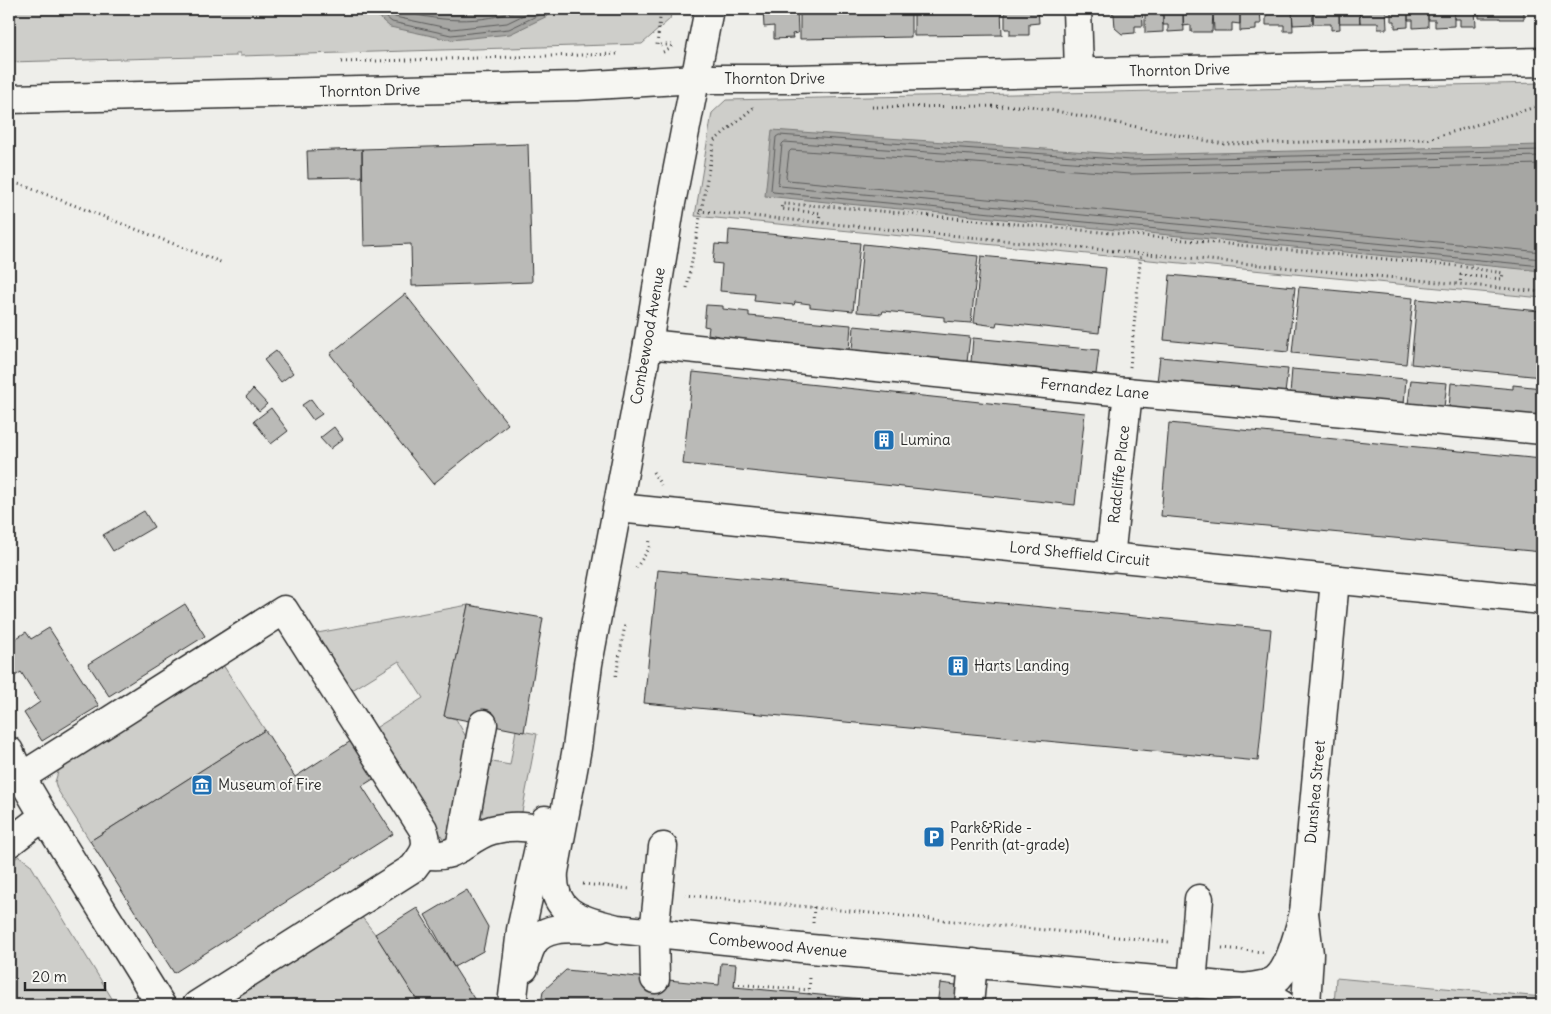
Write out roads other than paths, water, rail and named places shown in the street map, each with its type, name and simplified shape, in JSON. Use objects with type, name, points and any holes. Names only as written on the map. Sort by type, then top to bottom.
[{"type":"street","name":"Combewood Avenue","points":[[709,9],[670,208],[648,344],[588,664],[553,883],[559,902],[573,915],[590,922],[617,929],[1245,988],[1274,981],[1281,974],[1291,954],[1304,913]]},
{"type":"street","points":[[1077,9],[1079,72]]},
{"type":"street","name":"Thornton Drive","points":[[9,99],[577,86],[696,79],[792,79],[1542,62]]},
{"type":"street","name":"Fernandez Lane","points":[[648,344],[1128,392],[1542,430]]},
{"type":"street","name":"Radcliffe Place","points":[[1110,558],[1128,392]]},
{"type":"street","name":"Lord Sheffield Circuit","points":[[618,508],[1542,600]]},
{"type":"street","name":"Dunshea Street","points":[[1306,1005],[1309,954],[1304,913],[1335,580]]},
{"type":"street","points":[[21,777],[284,610],[423,829],[428,840],[424,854],[413,868],[197,1005]]},
{"type":"street","name":"Combewood Avenue","points":[[513,1000],[522,930],[543,830],[564,740],[588,664]]},
{"type":"street","points":[[460,848],[483,724]]},
{"type":"street","points":[[9,751],[21,777],[44,816],[161,1005]]},
{"type":"street","points":[[9,843],[44,816]]},
{"type":"street","points":[[424,854],[437,857],[451,853],[491,830],[510,826],[524,826],[543,830]]},
{"type":"street","points":[[655,979],[654,933],[663,847]]},
{"type":"street","points":[[1192,984],[1199,899]]},
{"type":"street","points":[[513,1000],[531,945],[536,938],[544,933],[564,929],[617,929]]},
{"type":"street","points":[[969,1005],[973,963]]},
{"type":"street","name":"Combewood Avenue","points":[[1245,988],[1282,1005]]},
{"type":"water","points":[[369,9],[562,9],[510,34],[451,40],[390,27]]},
{"type":"water","points":[[772,130],[1131,155],[1542,145],[1542,271],[765,196]]},
{"type":"place","name":"Lumina","points":[[884,440]]},
{"type":"place","name":"Harts Landing","points":[[958,666]]},
{"type":"place","name":"Museum of Fire","points":[[202,785]]},
{"type":"place","name":"Park&Ride - Penrith (at-grade)","points":[[934,837]]}]
